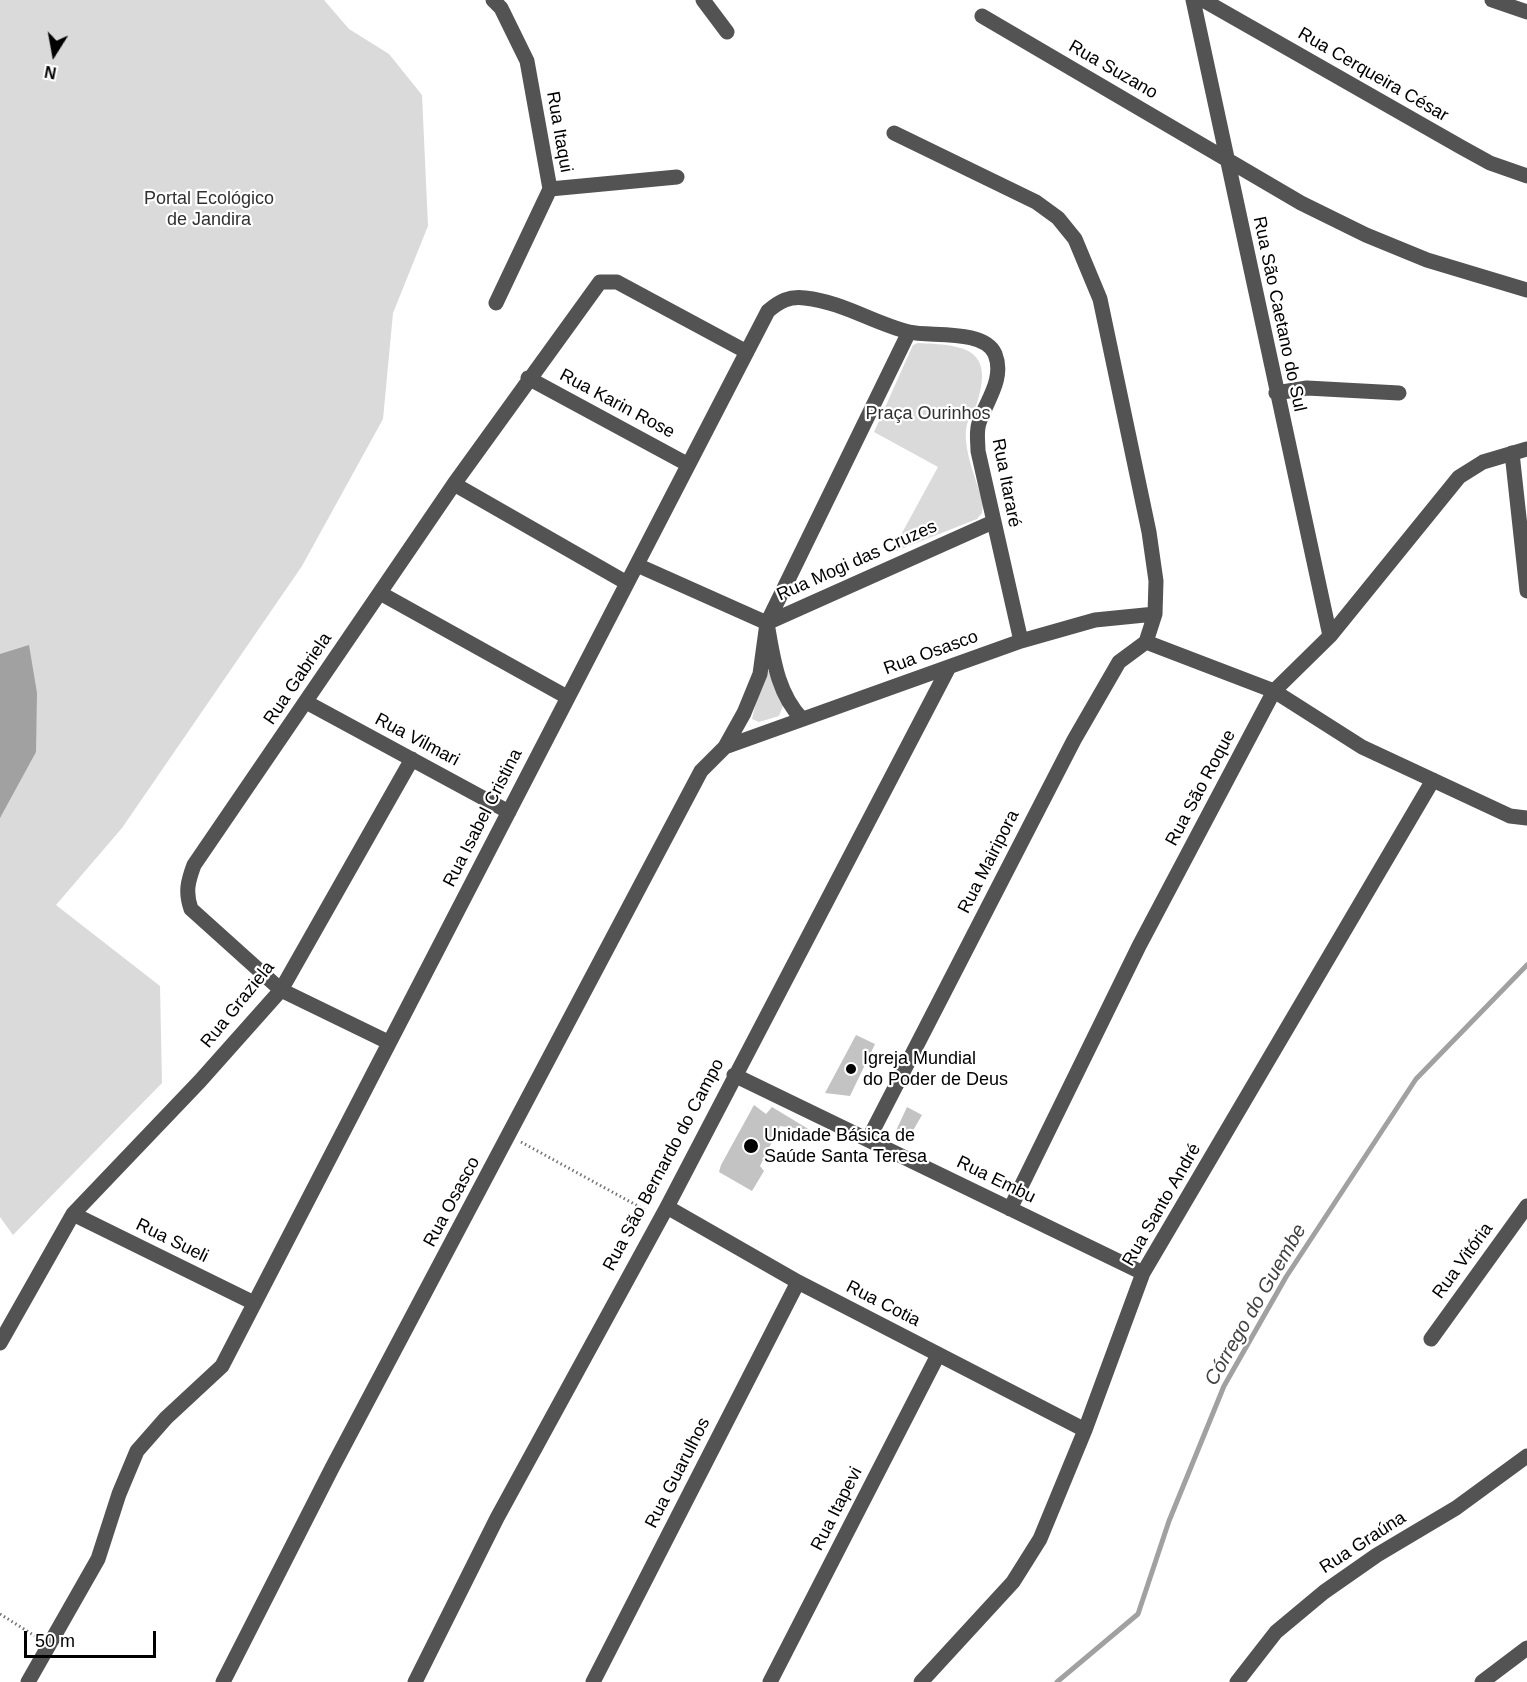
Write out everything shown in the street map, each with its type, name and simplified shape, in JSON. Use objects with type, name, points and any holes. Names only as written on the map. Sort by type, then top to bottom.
[{"type":"street","name":"Rua Itaqui","points":[[493,0],[501,8],[526,61],[550,189],[496,303]]},
{"type":"street","points":[[703,0],[727,32]]},
{"type":"street","name":"Rua São Caetano do Sul","points":[[1193,0],[1329,636]]},
{"type":"street","name":"Rua Cerqueira César","points":[[1203,0],[1471,152],[1527,176]]},
{"type":"street","points":[[1492,0],[1527,12]]},
{"type":"street","name":"Rua Suzano","points":[[982,16],[1301,203],[1366,235],[1427,260],[1527,290]]},
{"type":"street","points":[[894,133],[1036,202],[1058,218],[1075,239],[1100,299],[1149,532],[1156,581],[1155,614],[1146,642],[1274,692],[1362,747],[1510,816],[1527,818]]},
{"type":"street","points":[[550,189],[676,177]]},
{"type":"street","name":"Rua Gabriela","points":[[388,1042],[281,990],[191,909],[186,896],[188,881],[194,865],[454,484],[528,378],[600,282],[617,282],[747,352]]},
{"type":"street","name":"Rua Isabel Cristina","points":[[28,1682],[98,1559],[119,1494],[137,1452],[166,1418],[222,1366],[768,311],[782,299],[804,297],[840,305],[909,332]]},
{"type":"street","name":"Rua Osasco","points":[[223,1682],[332,1468],[510,1136],[701,771],[725,747],[744,713],[760,674],[767,623],[909,332]]},
{"type":"street","name":"Rua Itararé","points":[[909,332],[969,337],[986,344],[994,352],[998,367],[996,381],[977,434],[993,522],[1021,641]]},
{"type":"street","name":"Rua Karin Rose","points":[[528,378],[687,464]]},
{"type":"street","points":[[1276,393],[1307,388],[1399,393]]},
{"type":"street","name":"Rua São Roque","points":[[1010,1209],[1139,946],[1274,692],[1329,636],[1459,477],[1483,462],[1527,449]]},
{"type":"street","points":[[1512,453],[1527,591]]},
{"type":"street","points":[[454,484],[627,584]]},
{"type":"street","name":"Rua Mogi das Cruzes","points":[[802,718],[790,706],[783,691],[767,623],[993,522]]},
{"type":"street","points":[[637,565],[767,623]]},
{"type":"street","points":[[380,593],[567,697]]},
{"type":"street","name":"Rua Osasco","points":[[725,747],[1021,641],[1095,620],[1155,614]]},
{"type":"street","name":"Rua Mairipora","points":[[869,1138],[1074,740],[1119,662],[1146,642]]},
{"type":"street","name":"Rua São Bernardo do Campo","points":[[416,1682],[497,1518],[663,1212],[949,667]]},
{"type":"street","name":"Rua Vilmari","points":[[306,702],[509,812]]},
{"type":"street","name":"Rua Graziela","points":[[0,1343],[73,1214],[200,1081],[281,990],[412,759]]},
{"type":"street","name":"Rua Santo André","points":[[921,1682],[1013,1582],[1040,1539],[1085,1430],[1143,1273],[1433,780]]},
{"type":"street","name":"Rua Embu","points":[[734,1075],[869,1138],[1143,1273]]},
{"type":"street","name":"Rua Vitória","points":[[1431,1339],[1527,1206]]},
{"type":"street","name":"Rua Cotia","points":[[663,1212],[1085,1430]]},
{"type":"street","name":"Rua Sueli","points":[[73,1214],[254,1303]]},
{"type":"street","name":"Rua Guarulhos","points":[[593,1682],[798,1282]]},
{"type":"street","name":"Rua Itapevi","points":[[770,1682],[939,1355]]},
{"type":"street","name":"Rua Graúna","points":[[1237,1682],[1276,1632],[1324,1592],[1377,1555],[1456,1508],[1527,1456]]},
{"type":"street","points":[[1482,1682],[1527,1648]]},
{"type":"path","points":[[510,1136],[663,1212]]},
{"type":"path","points":[[0,1614],[50,1644]]},
{"type":"green space","name":"Portal Ecológico de Jandira","points":[[0,0],[324,0],[349,29],[389,54],[422,95],[428,226],[393,313],[383,419],[302,566],[122,828],[56,905],[160,986],[162,1083],[13,1235],[0,1217]]},
{"type":"green space","name":"Praça Ourinhos","points":[[918,343],[961,348],[978,359],[982,369],[978,400],[968,422],[966,439],[983,503],[982,513],[977,519],[891,553],[938,467],[874,432],[913,345]]},
{"type":"green space","points":[[764,670],[770,671],[783,706],[779,716],[759,722],[752,719]]},
{"type":"shaded area","points":[[29,645],[37,693],[36,752],[0,818],[0,654]]},
{"type":"building","name":"Igreja Mundial do Poder de Deus","points":[[856,1035],[875,1044],[850,1096],[825,1093]]},
{"type":"building","name":"Unidade Básica de Saúde Santa Teresa","points":[[754,1105],[766,1114],[772,1107],[810,1130],[780,1126],[760,1166],[764,1171],[752,1191],[719,1172]]},
{"type":"building","points":[[907,1107],[922,1115],[907,1141],[894,1135]]},
{"type":"waterway","name":"Córrego do Guembe","points":[[1057,1682],[1138,1614],[1169,1521],[1224,1386],[1286,1277],[1416,1079],[1527,965]]},
{"type":"place","name":"Igreja Mundial do Poder de Deus","points":[[851,1069]]},
{"type":"place","name":"Unidade Básica de Saúde Santa Teresa","points":[[751,1146]]}]
